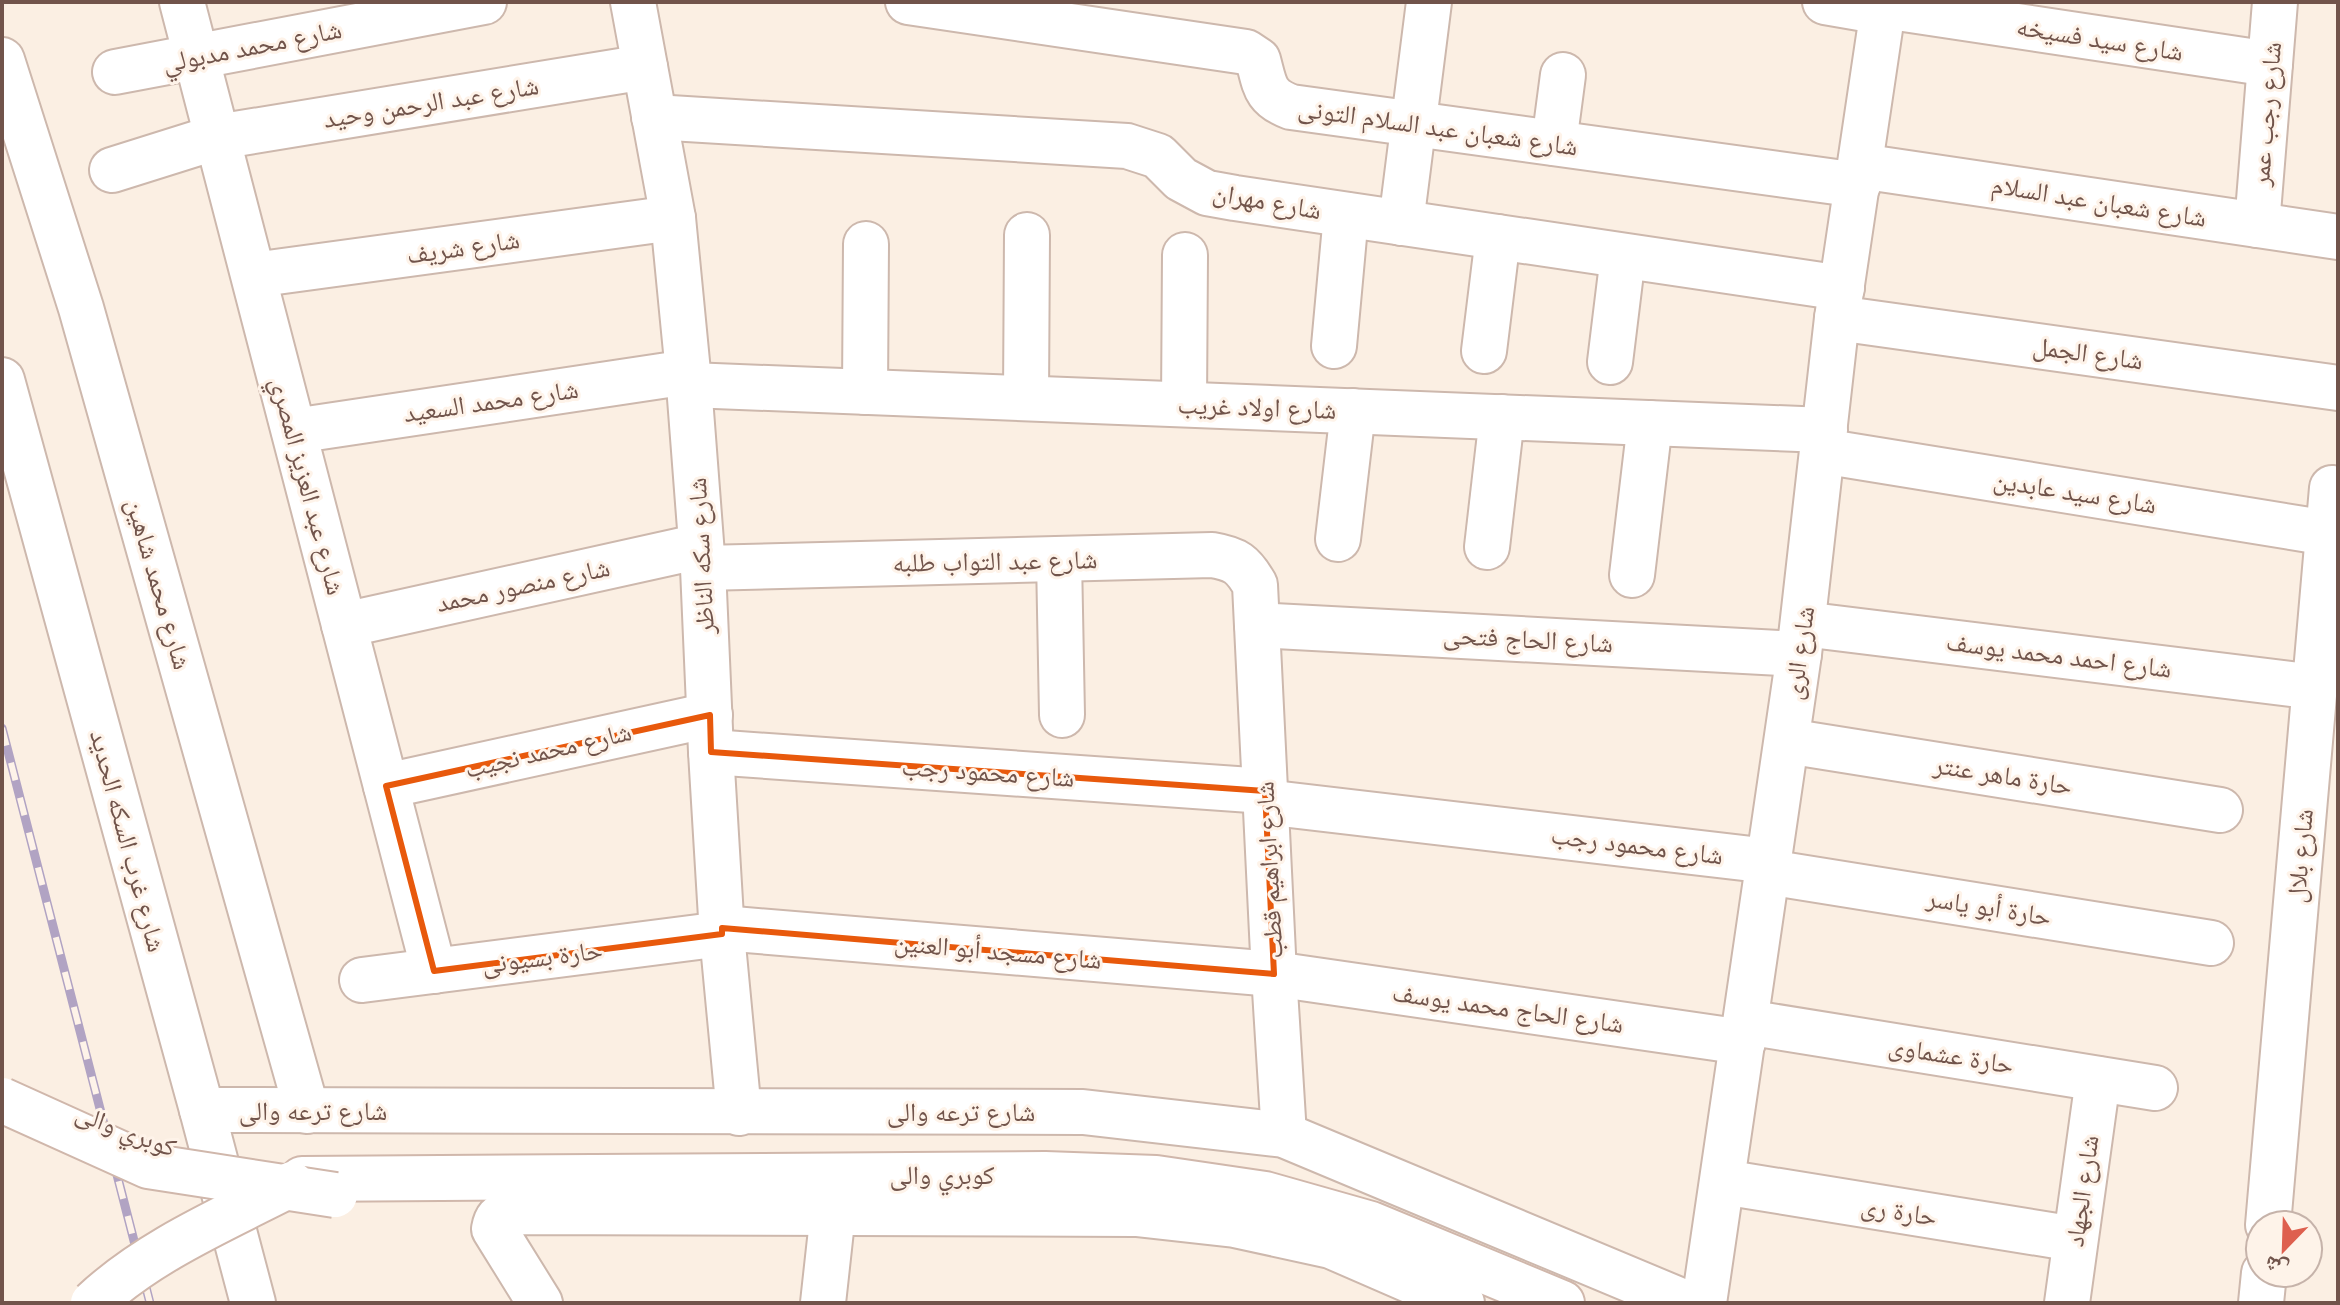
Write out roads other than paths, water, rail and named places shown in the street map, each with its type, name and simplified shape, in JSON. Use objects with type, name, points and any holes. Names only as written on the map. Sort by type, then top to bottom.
[{"type":"street","name":"شارع عبد العزيز المصري","points":[[182,2],[434,971]]},
{"type":"street","name":"شارع محمد مدبولي","points":[[115,72],[484,2]]},
{"type":"street","name":"شارع سكه الناظر","points":[[633,2],[673,218],[689,378],[722,931],[739,1113]]},
{"type":"street","name":"شارع شعبان عبد السلام التونى","points":[[908,2],[1246,52],[1258,60],[1265,88],[1275,101],[1291,107],[1554,143],[1859,175]]},
{"type":"street","points":[[1401,223],[1429,2]]},
{"type":"street","name":"شارع سيد فسيخه","points":[[1825,2],[1884,7],[2270,64]]},
{"type":"street","name":"شارع رجب عمر","points":[[2257,225],[2275,2]]},
{"type":"street","name":"شارع الرى","points":[[1704,1303],[1787,741],[1839,303],[1884,7]]},
{"type":"street","name":"شارع محمد شاهين","points":[[2,60],[81,308],[307,1111]]},
{"type":"street","name":"شارع عبد الرحمن وحيد","points":[[112,170],[217,137],[645,67]]},
{"type":"street","points":[[1554,143],[1563,75]]},
{"type":"street","name":"شارع مهران","points":[[654,117],[1127,146],[1158,156],[1181,179],[1207,193],[1623,256],[1839,303]]},
{"type":"street","name":"شارع شعبان عبد السلام","points":[[1859,175],[2338,237]]},
{"type":"street","points":[[1334,346],[1346,215]]},
{"type":"street","name":"شارع شريف","points":[[254,275],[673,218]]},
{"type":"street","points":[[1026,398],[1027,235]]},
{"type":"street","points":[[1484,351],[1498,237]]},
{"type":"street","points":[[865,392],[866,244]]},
{"type":"street","points":[[1184,404],[1185,255]]},
{"type":"street","points":[[1610,362],[1623,256]]},
{"type":"street","name":"شارع الجمل","points":[[1839,303],[2338,388]]},
{"type":"street","name":"شارع اولاد غريب","points":[[689,378],[865,392],[1650,423],[1824,441]]},
{"type":"street","name":"شارع محمد السعيد","points":[[294,431],[689,378]]},
{"type":"street","name":"شارع غرب السكه الحديد","points":[[2,380],[253,1303]]},
{"type":"street","points":[[1338,539],[1353,411]]},
{"type":"street","points":[[1487,547],[1502,417]]},
{"type":"street","points":[[1632,575],[1650,423]]},
{"type":"street","name":"شارع سيد عابدين","points":[[1824,441],[2328,533]]},
{"type":"street","name":"شارع بلال","points":[[2269,1209],[2332,488]]},
{"type":"street","name":"شارع عبد التواب طلبه","points":[[702,557],[1059,559],[1212,555],[1231,558],[1246,569],[1255,585],[1257,614]]},
{"type":"street","name":"شارع منصور محمد","points":[[344,625],[702,557]]},
{"type":"street","points":[[1059,559],[1062,715]]},
{"type":"street","name":"شارع الحاج فتحى","points":[[1257,614],[1801,639]]},
{"type":"street","name":"شارع ابراهيم قطب","points":[[1257,614],[1284,1135]]},
{"type":"street","name":"شارع احمد محمد يوسف","points":[[1801,639],[2315,687]]},
{"type":"street","name":"شارع محمد نجيب","points":[[386,786],[710,734]]},
{"type":"street","name":"شارع محمود رجب","points":[[710,734],[1265,797],[1769,866]]},
{"type":"street","name":"حارة ماهر عنتر","points":[[1787,741],[2220,810]]},
{"type":"street","name":"حارة أبو ياسر","points":[[1769,866],[2211,943]]},
{"type":"street","name":"حارة بسيونى","points":[[362,980],[722,931]]},
{"type":"street","name":"شارع مسجد أبو العنين","points":[[722,931],[1274,974]]},
{"type":"street","name":"شارع الحاج محمد يوسف","points":[[1274,974],[1745,1032]]},
{"type":"street","name":"حارة عشماوى","points":[[1745,1032],[2155,1088]]},
{"type":"street","name":"كوبري والى","points":[[2,1077],[153,1146],[318,1187],[1045,1174],[1156,1178],[1265,1194],[1371,1224],[1562,1303]]},
{"type":"street","name":"شارع الجهاد","points":[[2067,1303],[2098,1079]]},
{"type":"street","name":"كوبري والى","points":[[2,1100],[148,1166],[318,1187],[1045,1180],[1155,1184],[1264,1200],[1369,1229],[1547,1303]]},
{"type":"street","name":"شارع ترعه والى","points":[[202,1110],[1083,1112],[1284,1135],[1686,1303]]},
{"type":"street","name":"حارة رى","points":[[1723,1182],[2075,1239]]},
{"type":"street","name":"كوبري والى","points":[[93,1303],[164,1250],[318,1187]]},
{"type":"street","name":"كوبري والى","points":[[140,1303],[318,1187]]},
{"type":"street","points":[[540,1303],[494,1229],[496,1220],[508,1212],[1136,1214],[1235,1225],[1331,1246],[1462,1303]]},
{"type":"street","points":[[823,1303],[833,1212]]},
{"type":"railway","points":[[2,728],[150,1303]]}]
